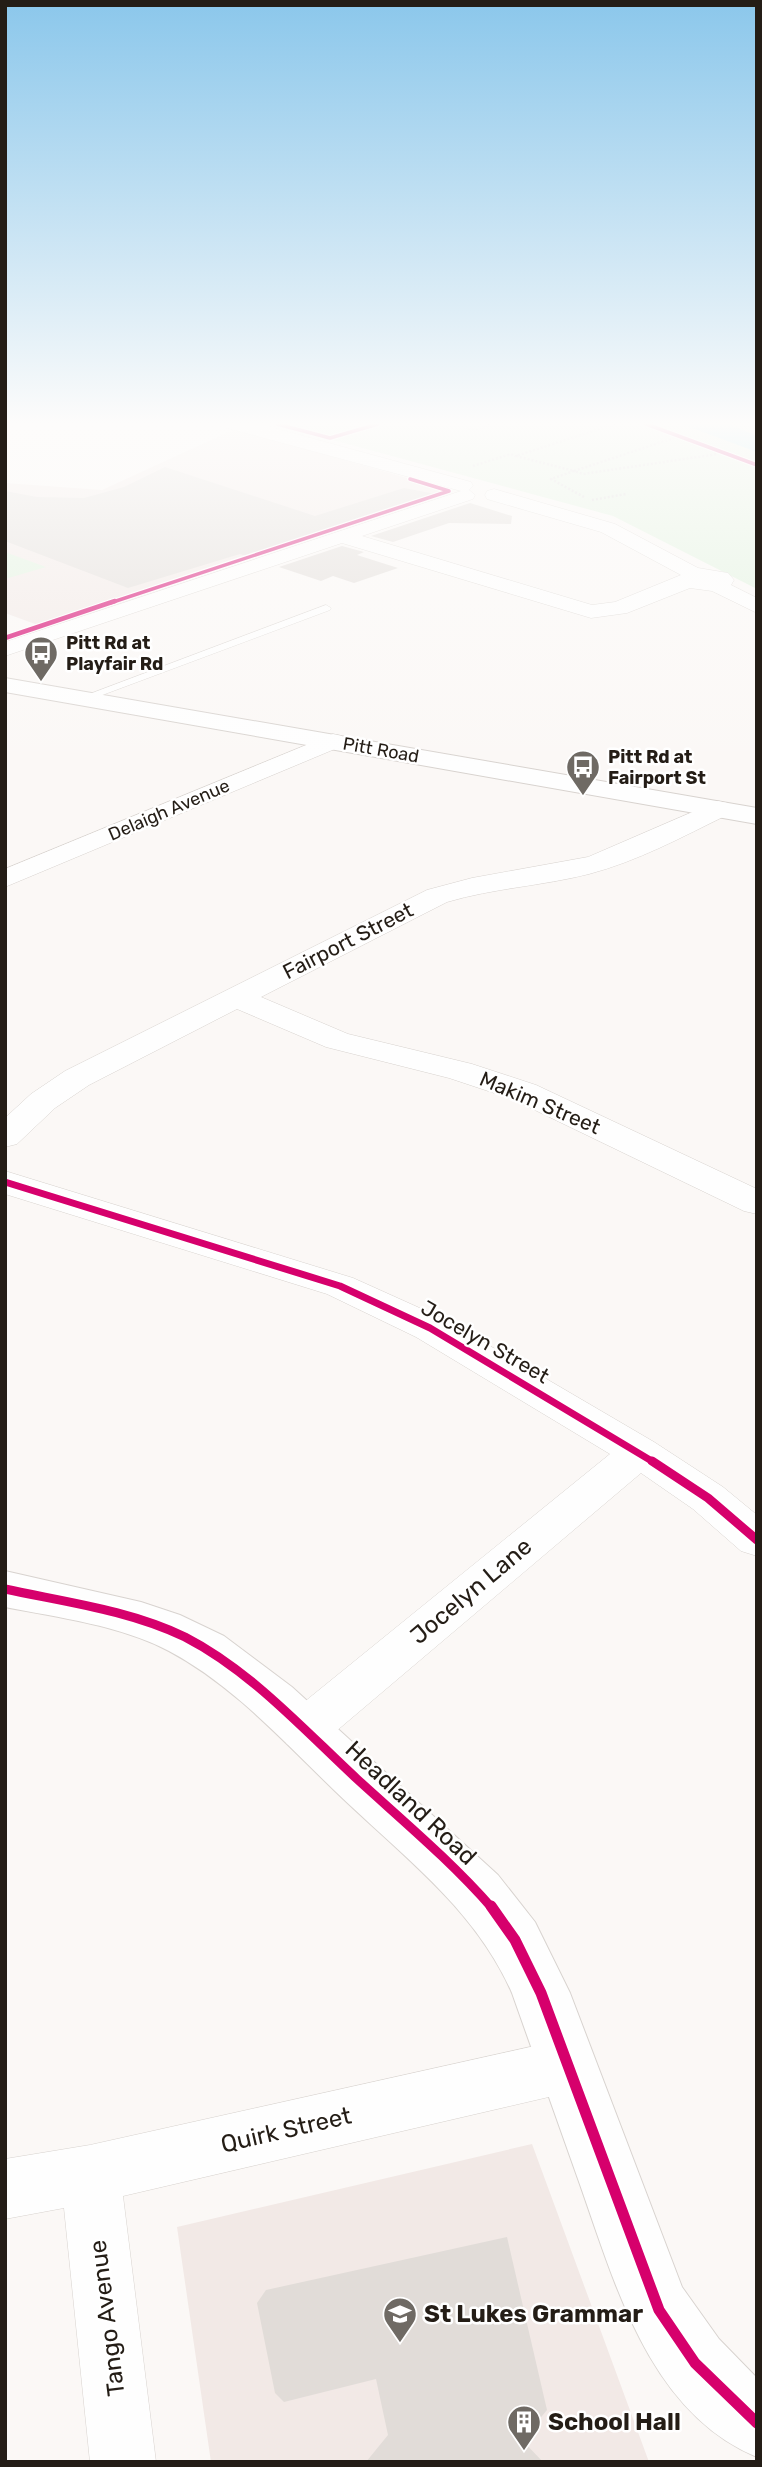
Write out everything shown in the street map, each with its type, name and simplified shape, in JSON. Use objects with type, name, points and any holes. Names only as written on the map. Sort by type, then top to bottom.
[{"type":"main road","name":"Pitt Road","points":[[5,685],[757,816]]},
{"type":"main road","name":"Headland Road","points":[[5,1589],[155,1624],[187,1639],[233,1669],[460,1873],[495,1912],[523,1953],[664,2320],[693,2361],[731,2402],[757,2423]]},
{"type":"street","points":[[5,649],[331,539]]},
{"type":"street","points":[[350,539],[591,612],[619,608],[693,578],[712,574],[724,579],[716,585],[757,607]]},
{"type":"street","points":[[627,539],[693,578]]},
{"type":"street","name":"Delaigh Avenue","points":[[5,879],[333,741]]},
{"type":"street","name":"Fairport Street","points":[[5,1137],[43,1101],[77,1078],[438,896],[471,885],[579,868],[629,852],[718,809]]},
{"type":"street","name":"Makim Street","points":[[237,998],[316,1034],[486,1077],[524,1092],[757,1203]]},
{"type":"street","name":"Jocelyn Street","points":[[5,1182],[340,1286],[430,1328],[639,1452],[708,1498],[757,1540]]},
{"type":"street","name":"Jocelyn Lane","points":[[304,1730],[639,1452]]},
{"type":"street","name":"Quirk Street","points":[[5,2189],[90,2174],[566,2066]]},
{"type":"street","name":"Tango Avenue","points":[[90,2174],[123,2462]]},
{"type":"lane","points":[[85,698],[326,608]]},
{"type":"shaded area","points":[[5,539],[310,539],[46,628],[5,613]]},
{"type":"shaded area","name":"St Lukes Grammar","points":[[532,2144],[649,2462],[211,2462],[177,2227]]},
{"type":"green space","points":[[659,539],[757,539],[757,589]]},
{"type":"green space","points":[[5,552],[46,567],[5,579]]},
{"type":"building","points":[[308,539],[251,558],[240,554],[128,588],[5,541]]},
{"type":"building","points":[[342,546],[364,552],[357,555],[398,568],[354,583],[333,576],[321,581],[279,567]]},
{"type":"building","points":[[507,2237],[547,2410],[522,2440],[543,2462],[366,2462],[388,2435],[376,2379],[284,2402],[275,2393],[257,2303],[266,2290]]},
{"type":"cycle path","points":[[5,638],[304,539]]},
{"type":"cycle path","points":[[5,1182],[340,1286],[430,1328],[639,1452],[708,1498],[757,1540]]},
{"type":"cycle path","points":[[5,1589],[141,1620],[206,1649],[252,1682],[478,1892],[508,1929],[541,1993],[662,2316],[684,2350],[706,2376],[757,2423]]},
{"type":"place","name":"Pitt Rd at Playfair Rd","points":[[41,683]]},
{"type":"place","name":"Pitt Rd at Fairport St","points":[[583,797]]},
{"type":"place","name":"St Lukes Grammar","points":[[400,2344]]},
{"type":"place","name":"School Hall","points":[[524,2452]]}]
